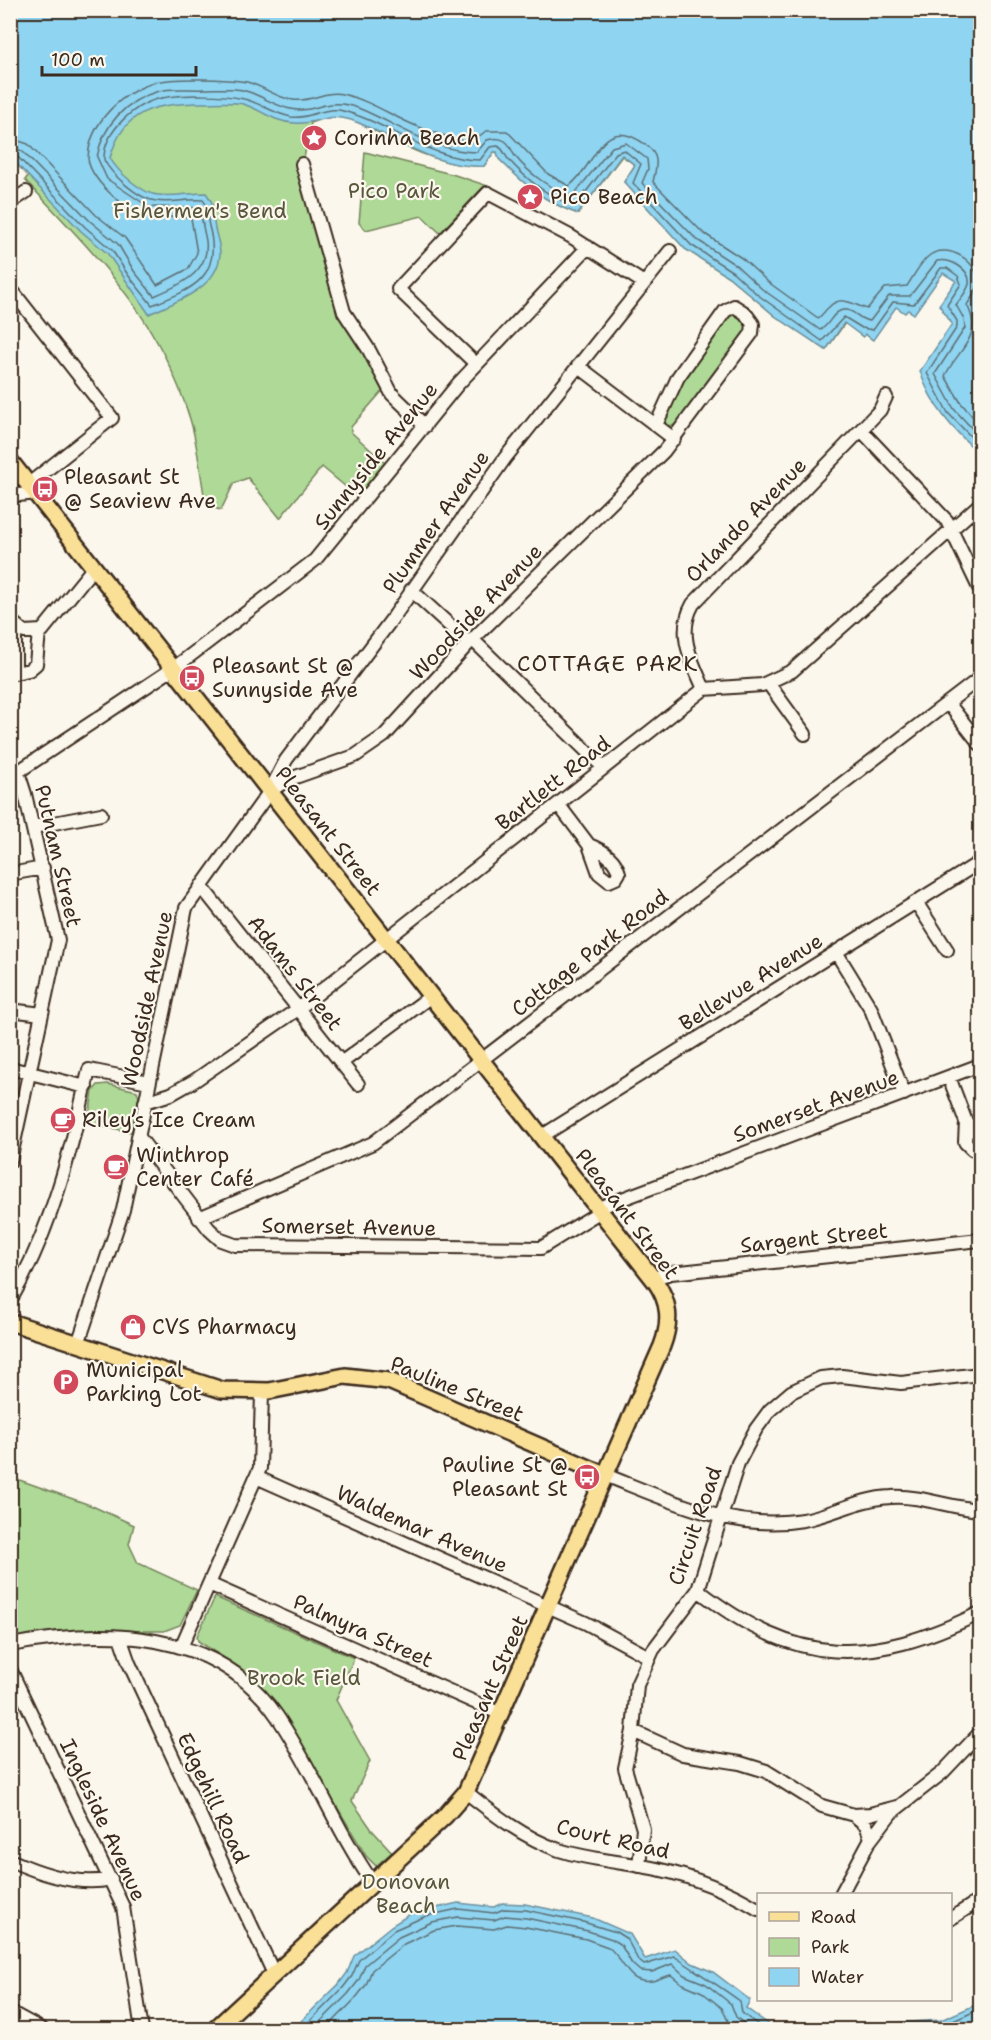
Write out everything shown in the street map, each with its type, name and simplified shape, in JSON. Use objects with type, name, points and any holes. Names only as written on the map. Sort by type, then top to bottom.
[{"type":"main road","name":"Pleasant Street","points":[[10,461],[542,1136],[653,1278],[666,1299],[667,1330],[606,1475],[466,1792],[445,1816],[214,2030]]},
{"type":"main road","name":"Pauline Street","points":[[10,1322],[208,1386],[235,1391],[262,1392],[333,1377],[383,1379],[407,1387],[606,1475]]},
{"type":"street","points":[[302,164],[344,312],[371,354],[389,390],[425,426]]},
{"type":"street","points":[[10,203],[26,192]]},
{"type":"street","points":[[476,364],[398,289],[489,193],[588,247],[644,283]]},
{"type":"street","name":"Sunnyside Avenue","points":[[14,775],[174,669],[320,556],[476,364],[588,247]]},
{"type":"street","name":"Plummer Avenue","points":[[270,791],[286,760],[506,458],[670,251]]},
{"type":"street","points":[[10,288],[112,418],[32,488],[10,496]]},
{"type":"street","name":"Woodside Avenue","points":[[78,1344],[117,1233],[186,908],[270,791],[287,780],[349,759],[374,744],[471,642],[674,439],[752,333],[753,324],[742,310],[734,306],[725,311],[675,382],[656,425]]},
{"type":"street","points":[[578,366],[674,439]]},
{"type":"street","name":"Orlando Avenue","points":[[705,689],[689,654],[685,637],[686,620],[693,604],[861,430],[881,408],[885,397]]},
{"type":"street","points":[[861,430],[945,518],[981,590]]},
{"type":"street","points":[[705,689],[741,688],[768,683],[798,667],[981,504]]},
{"type":"street","points":[[13,623],[13,674],[29,670],[36,664],[39,632],[94,567]]},
{"type":"street","points":[[411,590],[471,642],[604,768]]},
{"type":"street","points":[[13,623],[28,633],[39,632]]},
{"type":"street","name":"Cottage Park Road","points":[[199,1218],[373,1143],[981,678]]},
{"type":"street","points":[[768,683],[805,734]]},
{"type":"street","name":"Bartlett Road","points":[[145,1102],[171,1094],[194,1081],[298,1009],[705,689]]},
{"type":"street","points":[[948,703],[981,744]]},
{"type":"street","name":"Putnam Street","points":[[10,1161],[58,940],[33,827],[14,775]]},
{"type":"street","points":[[558,804],[589,844]]},
{"type":"street","points":[[33,827],[101,814]]},
{"type":"street","name":"Bellevue Avenue","points":[[542,1136],[981,862]]},
{"type":"street","points":[[10,874],[43,868]]},
{"type":"street","name":"Adams Street","points":[[201,886],[358,1084]]},
{"type":"street","points":[[916,902],[947,950]]},
{"type":"street","points":[[836,952],[871,1009],[904,1094]]},
{"type":"street","points":[[341,1063],[431,996]]},
{"type":"street","points":[[10,1010],[42,1014]]},
{"type":"street","name":"Somerset Avenue","points":[[138,1136],[199,1218],[216,1237],[235,1245],[541,1248],[599,1210],[981,1065]]},
{"type":"street","points":[[10,1068],[86,1087]]},
{"type":"street","points":[[10,1301],[34,1255],[60,1189],[89,1070],[149,1082]]},
{"type":"street","points":[[950,1077],[966,1122]]},
{"type":"street","name":"Sargent Street","points":[[653,1278],[671,1273],[981,1239]]},
{"type":"street","name":"Circuit Road","points":[[639,1866],[643,1829],[625,1773],[626,1755],[633,1731],[636,1691],[649,1656],[698,1590],[738,1463],[752,1435],[775,1405],[803,1385],[835,1376],[901,1383],[981,1374]]},
{"type":"street","points":[[182,1645],[256,1477],[262,1457],[262,1392]]},
{"type":"street","points":[[606,1475],[721,1517],[767,1523],[818,1517],[874,1499],[895,1496],[981,1510]]},
{"type":"street","name":"Waldemar Avenue","points":[[256,1477],[586,1623],[649,1656]]},
{"type":"street","name":"Palmyra Street","points":[[209,1584],[501,1713]]},
{"type":"street","points":[[698,1590],[728,1612],[765,1634],[799,1645],[833,1651],[863,1651],[889,1647],[930,1634],[981,1613]]},
{"type":"street","name":"Edgehill Road","points":[[120,1637],[129,1663],[274,1974]]},
{"type":"street","points":[[10,1645],[51,1638],[154,1639],[182,1645],[230,1669],[271,1708],[373,1883]]},
{"type":"street","name":"Ingleside Avenue","points":[[10,1669],[111,1879],[125,1914],[142,2030]]},
{"type":"street","points":[[633,1731],[683,1754],[734,1762],[759,1769],[822,1806],[854,1815],[870,1814],[899,1806]]},
{"type":"street","points":[[842,1893],[872,1838],[899,1806],[942,1773],[981,1733]]},
{"type":"street","name":"Court Road","points":[[466,1792],[507,1823],[548,1846],[707,1884],[757,1908]]},
{"type":"street","points":[[854,1815],[866,1825],[872,1838]]},
{"type":"street","points":[[10,1860],[40,1872],[64,1878],[99,1881],[111,1879]]},
{"type":"street","points":[[952,1918],[981,1899]]},
{"type":"street","points":[[10,2012],[42,2030]]},
{"type":"green space","name":"Fishermen's Bend","points":[[11,73],[706,163],[873,340],[865,334],[863,337],[845,323],[826,350],[775,316],[729,277],[685,249],[624,182],[635,165],[622,156],[578,214],[555,204],[535,191],[499,159],[497,152],[494,152],[484,166],[458,164],[419,153],[349,119],[337,116],[327,117],[311,123],[304,158],[323,254],[384,389],[351,427],[351,432],[385,463],[358,497],[322,467],[280,518],[248,478],[234,483],[221,510],[210,507],[209,498],[205,500],[190,419],[177,382],[161,349],[143,318],[122,289],[77,235],[25,180],[28,176],[11,158]]},
{"type":"green space","name":"Pico Park","points":[[365,152],[485,185],[440,233],[422,216],[366,230],[359,223]]},
{"type":"green space","points":[[730,313],[738,314],[743,318],[746,331],[677,425],[666,426],[670,400],[689,368]]},
{"type":"green space","points":[[108,1084],[137,1091],[139,1097],[131,1132],[88,1123],[93,1091],[98,1085]]},
{"type":"green space","points":[[11,1477],[90,1505],[134,1525],[129,1544],[138,1563],[197,1590],[180,1625],[164,1631],[61,1631],[11,1638]]},
{"type":"green space","name":"Brook Field","points":[[215,1597],[354,1658],[336,1700],[370,1761],[352,1801],[372,1830],[392,1852],[376,1866],[366,1856],[276,1703],[246,1672],[198,1641],[197,1636]]},
{"type":"water","points":[[11,10],[980,11],[980,454],[944,417],[930,396],[920,371],[952,324],[939,305],[956,281],[943,273],[914,314],[908,310],[905,313],[896,307],[873,340],[865,334],[863,337],[844,323],[826,350],[775,316],[729,277],[685,249],[624,182],[635,165],[622,155],[578,214],[555,204],[535,191],[499,159],[497,152],[494,152],[484,166],[466,166],[432,157],[351,120],[335,117],[302,123],[286,122],[243,104],[170,105],[144,112],[124,128],[110,158],[131,181],[152,194],[170,196],[206,193],[212,204],[220,254],[212,276],[204,285],[194,293],[149,314],[108,254],[81,231],[11,158]]},
{"type":"water","points":[[458,1903],[494,1907],[502,1903],[525,1904],[593,1918],[630,1934],[645,1959],[675,1949],[692,1963],[713,1972],[750,2000],[746,2008],[775,2029],[293,2029],[338,1985],[347,1973],[354,1956],[391,1926],[410,1914]]},
{"type":"water","points":[[980,2003],[980,2029],[854,2029],[893,2023],[941,2020]]},
{"type":"place","name":"Corinha Beach","points":[[314,138]]},
{"type":"place","name":"Pico Beach","points":[[530,197]]},
{"type":"place","name":"Pleasant St @ Seaview Ave","points":[[45,489]]},
{"type":"place","name":"Pleasant St @ Sunnyside Ave","points":[[192,678]]},
{"type":"place","name":"Riley’s Ice Cream","points":[[63,1120]]},
{"type":"place","name":"Winthrop Center Café","points":[[116,1167]]},
{"type":"place","name":"CVS Pharmacy","points":[[133,1327]]},
{"type":"place","name":"Municipal Parking Lot","points":[[66,1382]]},
{"type":"place","name":"Pauline St @ Pleasant St","points":[[587,1477]]},
{"type":"district","name":"COTTAGE PARK","points":[[608,663]]},
{"type":"park label","name":"Donovan Beach","points":[[406,1894]]}]
